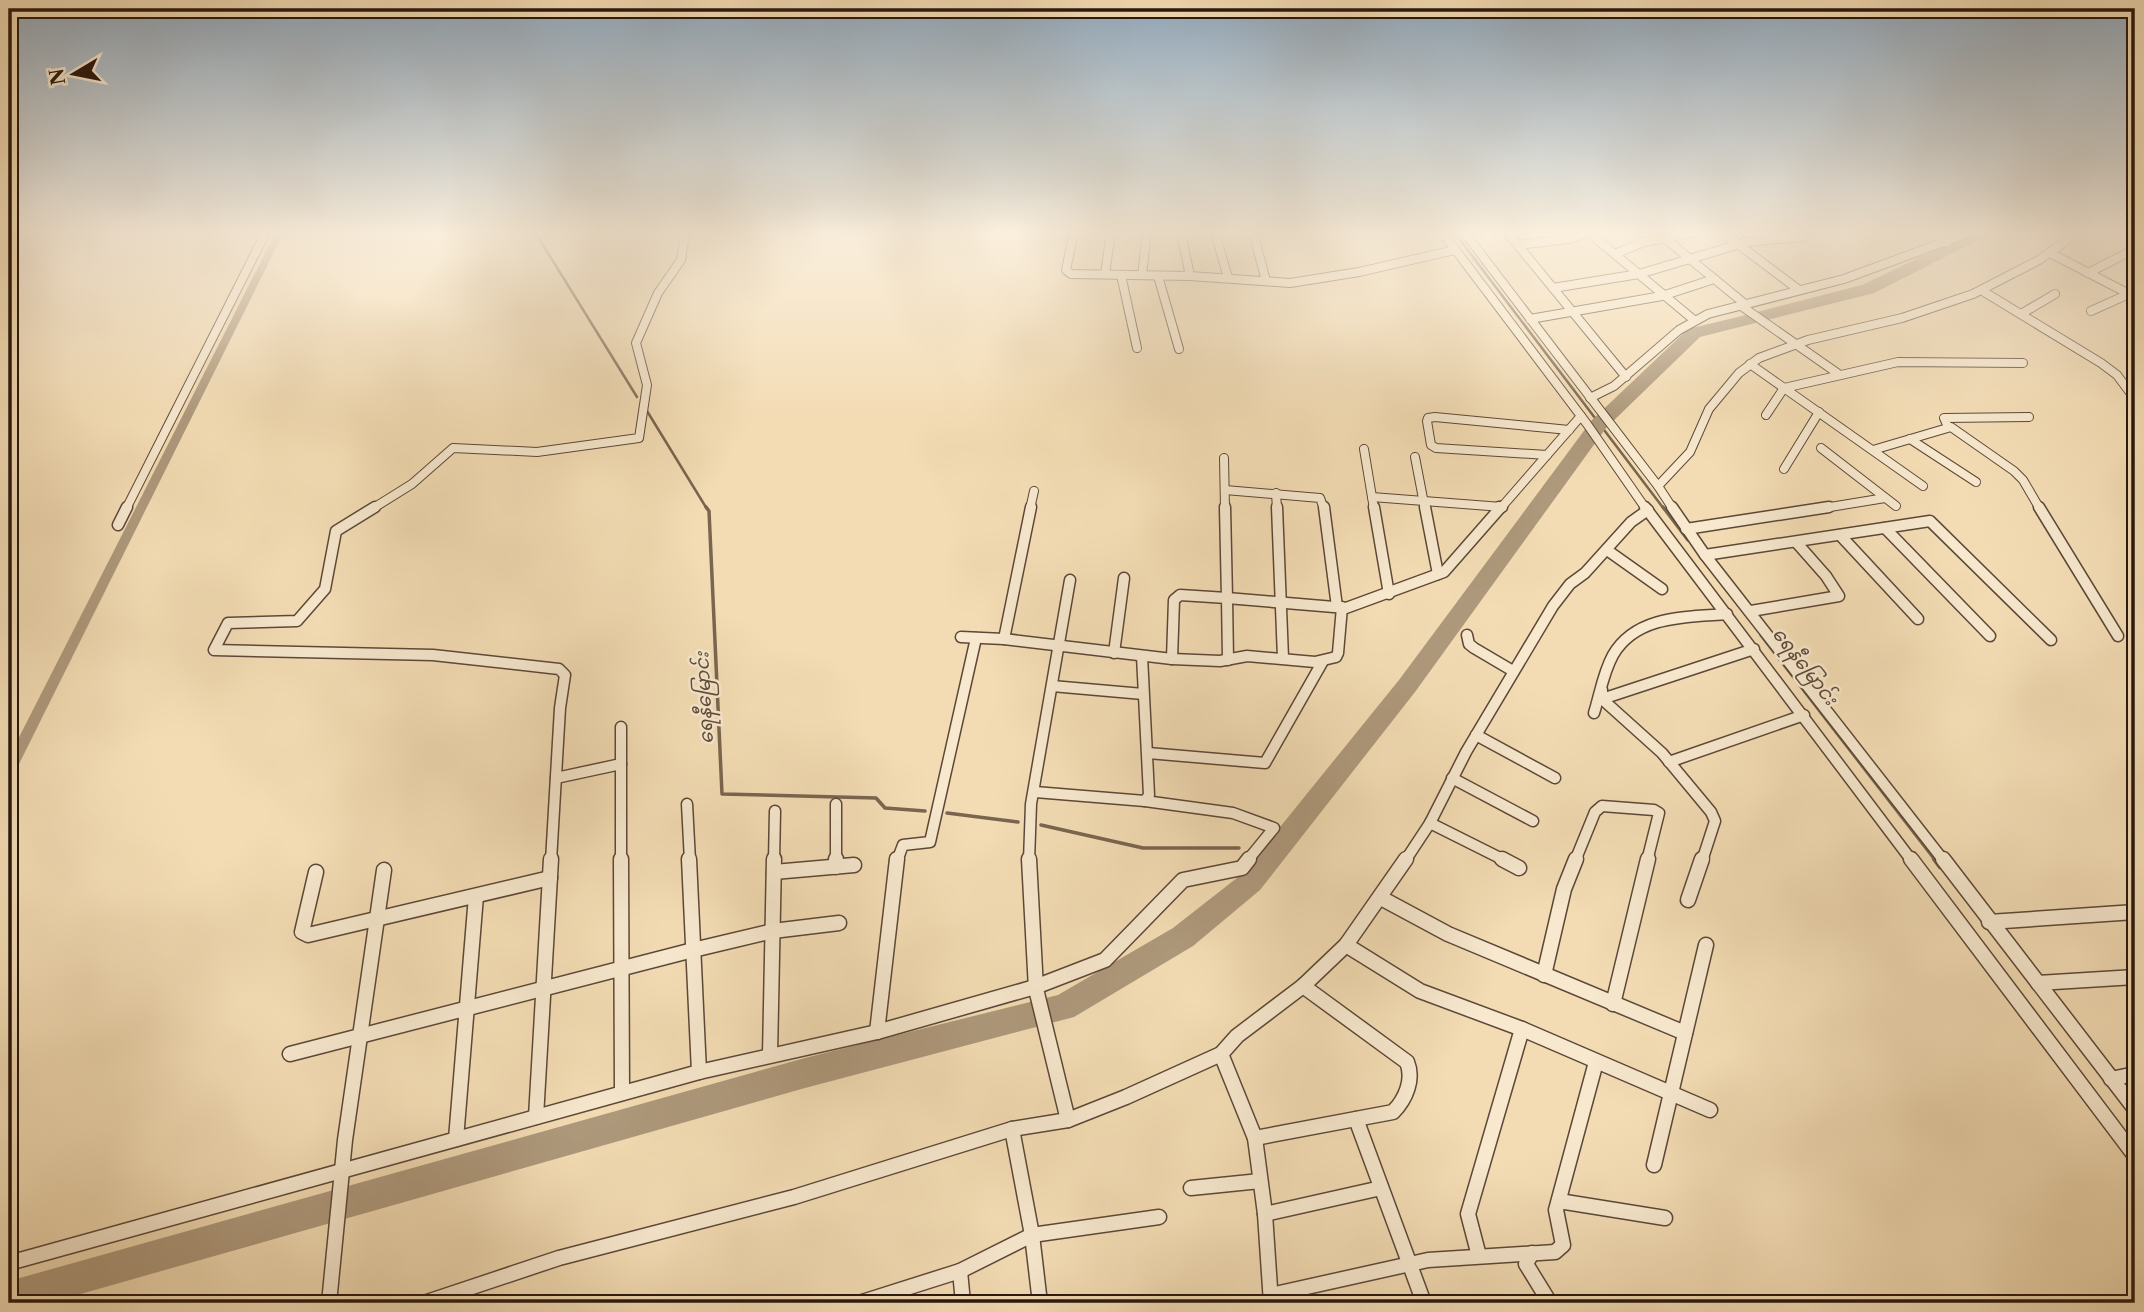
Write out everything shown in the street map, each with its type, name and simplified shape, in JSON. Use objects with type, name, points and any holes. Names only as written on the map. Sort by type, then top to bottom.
[{"type":"street","points":[[118,525],[236,293]]},
{"type":"street","points":[[536,1117],[560,708],[565,675],[559,669],[433,655],[214,650],[228,624],[297,621],[324,589],[336,531],[412,484],[453,448],[537,452],[639,438],[647,385],[636,343],[658,293]]},
{"type":"street","points":[[1125,293],[1137,348]]},
{"type":"street","points":[[1163,293],[1179,349]]},
{"type":"street","points":[[1488,293],[2135,1156]]},
{"type":"street","points":[[1511,293],[1658,486],[1664,500],[1705,555],[2135,1109]]},
{"type":"street","points":[[1557,293],[1626,377]]},
{"type":"street","points":[[1659,293],[1694,320]]},
{"type":"street","points":[[1531,319],[1670,293]]},
{"type":"street","points":[[1729,293],[1756,317],[1840,375]]},
{"type":"street","points":[[1590,398],[1606,393],[1672,335],[1694,320],[1788,293]]},
{"type":"street","points":[[1658,486],[1690,452],[1709,409],[1750,364],[1797,344],[1902,318],[1972,293]]},
{"type":"street","points":[[1986,293],[2109,369],[2132,390],[2135,399]]},
{"type":"street","points":[[2091,311],[2133,294]]},
{"type":"street","points":[[2021,314],[2055,295]]},
{"type":"street","points":[[1766,415],[1784,388],[1840,375],[1908,362],[2023,363]]},
{"type":"street","points":[[1750,364],[1923,485]]},
{"type":"street","points":[[1784,469],[1819,412]]},
{"type":"street","points":[[2029,417],[1944,418],[1948,427],[2022,480],[2118,636]]},
{"type":"street","points":[[1547,455],[1436,448],[1431,445],[1428,418],[1569,430]]},
{"type":"street","points":[[1172,659],[1175,597],[1227,598],[1340,607],[1389,594],[1447,569],[1569,430],[1584,420]]},
{"type":"street","points":[[1873,450],[1948,427]]},
{"type":"street","points":[[1910,439],[1976,482]]},
{"type":"street","points":[[1821,448],[1896,506]]},
{"type":"street","points":[[1364,449],[1389,594]]},
{"type":"street","points":[[1224,457],[1228,660]]},
{"type":"street","points":[[1415,457],[1438,574]]},
{"type":"street","points":[[961,636],[1172,659],[1228,660],[1247,656],[1323,661],[1336,657],[1340,607],[1322,501],[1314,496],[1225,490]]},
{"type":"street","points":[[1004,639],[1034,491]]},
{"type":"street","points":[[1276,493],[1283,603],[1283,658]]},
{"type":"street","points":[[1372,497],[1502,507]]},
{"type":"street","points":[[1686,529],[1885,498]]},
{"type":"street","points":[[424,1303],[559,1258],[794,1197],[1012,1129],[1068,1120],[1221,1054],[1237,1036],[1303,986],[1346,945],[1381,898],[1430,823],[1452,778],[1513,671],[1570,584],[1585,573],[1645,505],[1664,500]]},
{"type":"street","points":[[1705,555],[1930,521],[2051,640]]},
{"type":"street","points":[[1885,528],[1990,636]]},
{"type":"street","points":[[1840,535],[1918,619]]},
{"type":"street","points":[[1751,611],[1839,596],[1826,576],[1796,542]]},
{"type":"street","points":[[1606,550],[1662,589]]},
{"type":"street","points":[[1114,653],[1124,578]]},
{"type":"street","points":[[1068,1120],[1035,986],[1029,834],[1031,797],[1035,792],[1070,580]]},
{"type":"street","points":[[1594,713],[1613,654],[1627,635],[1645,625],[1663,621],[1727,614]]},
{"type":"street","points":[[1467,635],[1469,644],[1474,649],[1513,671]]},
{"type":"street","points":[[877,1032],[897,857],[902,845],[930,842],[976,638]]},
{"type":"street","points":[[1602,694],[1754,649]]},
{"type":"street","points":[[1142,656],[1149,795],[1144,801]]},
{"type":"street","points":[[1148,753],[1265,763],[1323,661]]},
{"type":"street","points":[[1052,686],[1143,694]]},
{"type":"street","points":[[1602,694],[1669,762],[1711,812],[1715,821],[1688,900]]},
{"type":"street","points":[[1669,762],[1804,715]]},
{"type":"street","points":[[621,727],[622,1093]]},
{"type":"street","points":[[1476,735],[1555,778]]},
{"type":"street","points":[[556,778],[621,764]]},
{"type":"street","points":[[1452,778],[1533,821]]},
{"type":"street","points":[[9,1263],[699,1072],[877,1032],[1035,986],[1105,960],[1183,880],[1242,868],[1274,828],[1233,813],[1144,801],[1035,792]]},
{"type":"street","points":[[687,804],[699,1072]]},
{"type":"street","points":[[836,804],[836,867]]},
{"type":"street","points":[[1544,975],[1564,889],[1595,812],[1602,806],[1654,810],[1659,813],[1614,1004]]},
{"type":"street","points":[[770,1055],[775,811]]},
{"type":"street","points":[[1430,823],[1519,868]]},
{"type":"street","points":[[774,872],[854,865]]},
{"type":"street","points":[[329,1303],[333,1239],[358,1037],[384,870]]},
{"type":"street","points":[[316,872],[303,934],[376,920],[550,878]]},
{"type":"street","points":[[456,1139],[476,896]]},
{"type":"street","points":[[1381,898],[1448,934],[1685,1033]]},
{"type":"street","points":[[1989,922],[2135,912]]},
{"type":"street","points":[[290,1054],[621,967],[773,931],[839,923]]},
{"type":"street","points":[[1346,945],[1420,991],[1522,1029],[1710,1110]]},
{"type":"street","points":[[1654,1166],[1706,945]]},
{"type":"street","points":[[2038,983],[2135,977]]},
{"type":"street","points":[[1255,1138],[1397,1110],[1411,1068],[1408,1062],[1303,986]]},
{"type":"street","points":[[1479,1256],[1468,1214],[1522,1029]]},
{"type":"street","points":[[1221,1054],[1255,1138],[1265,1214],[1271,1299],[1408,1264],[1479,1256],[1555,1252],[1563,1245],[1556,1210],[1596,1062]]},
{"type":"street","points":[[2111,1079],[2135,1074]]},
{"type":"street","points":[[1356,1119],[1424,1303]]},
{"type":"street","points":[[1012,1129],[1032,1235],[1040,1303]]},
{"type":"street","points":[[1191,1188],[1261,1181]]},
{"type":"street","points":[[1265,1214],[1381,1188]]},
{"type":"street","points":[[1559,1200],[1665,1218]]},
{"type":"street","points":[[859,1303],[882,1299],[960,1271],[1032,1235],[1159,1217]]},
{"type":"street","points":[[1532,1253],[1526,1264],[1550,1303]]},
{"type":"street","points":[[960,1271],[963,1303]]},
{"type":"waterway","points":[[9,770],[249,293]]},
{"type":"waterway","name":"ရေနီမြောင်း","points":[[573,293],[637,397]]},
{"type":"waterway","name":"ရေနီမြောင်း","points":[[1500,293],[1664,509]]},
{"type":"waterway","points":[[1763,316],[1852,293]]},
{"type":"waterway","points":[[9,1298],[805,1073],[1064,1007],[1183,937],[1251,882],[1407,686],[1599,424],[1694,333],[1750,319]]},
{"type":"waterway","name":"ရေနီမြောင်း","points":[[647,411],[707,509]]},
{"type":"waterway","name":"ရေနီမြောင်း","points":[[706,507],[709,511],[722,794],[876,798],[885,808],[925,811]]},
{"type":"waterway","name":"ရေနီမြောင်း","points":[[1663,507],[1688,540]]},
{"type":"waterway","name":"ရေနီမြောင်း","points":[[1761,635],[1936,861]]},
{"type":"waterway","name":"ရေနီမြောင်း","points":[[947,813],[1018,822]]},
{"type":"waterway","name":"ရေနီမြောင်း","points":[[1041,825],[1143,848],[1239,848]]},
{"type":"waterway","name":"ရေနီမြောင်း","points":[[1263,850],[1276,850]]},
{"type":"waterway","name":"ရေနီမြောင်း","points":[[1934,859],[1940,867]]}]
